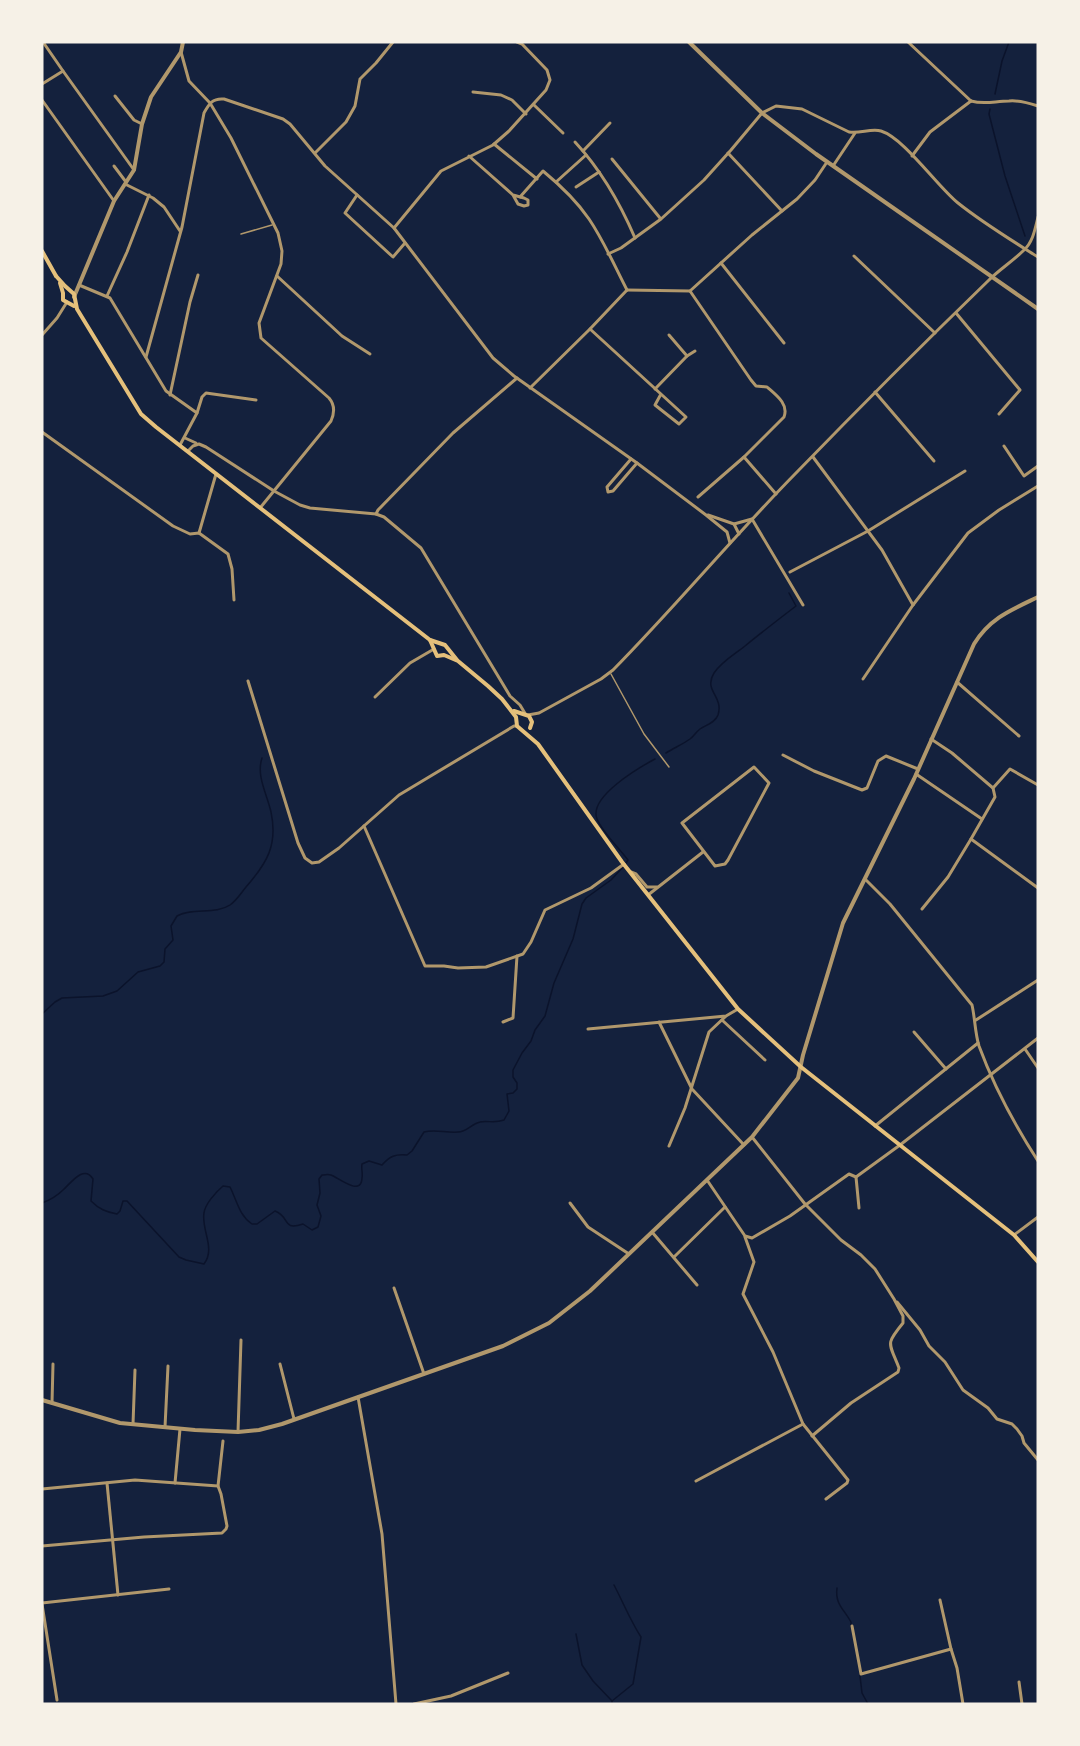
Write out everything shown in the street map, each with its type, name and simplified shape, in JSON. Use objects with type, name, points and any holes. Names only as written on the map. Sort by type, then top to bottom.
[{"type":"main road","points":[[42,251],[56,276],[63,296],[71,300]]},
{"type":"main road","points":[[56,276],[70,291],[71,300],[138,410],[156,428],[430,640],[443,644],[458,661],[488,686],[510,710],[517,726],[538,744],[629,871],[738,1009],[801,1066],[1014,1235],[1038,1262]]},
{"type":"main road","points":[[63,296],[70,291]]},
{"type":"main road","points":[[430,640],[440,656],[458,661]]},
{"type":"main road","points":[[435,650],[439,643]]},
{"type":"main road","points":[[444,656],[447,648]]},
{"type":"main road","points":[[510,710],[525,714],[531,719],[538,744]]},
{"type":"main road","points":[[517,726],[525,714]]},
{"type":"main road","points":[[517,726],[531,725]]},
{"type":"street","points":[[43,42],[134,170]]},
{"type":"street","points":[[42,335],[71,300],[79,285],[114,201],[134,170],[142,124],[151,97],[181,52],[183,42]]},
{"type":"street","points":[[315,153],[346,122],[355,106],[360,79],[393,42]]},
{"type":"street","points":[[394,228],[441,171],[494,144],[526,114],[546,90],[550,80],[547,70],[522,44],[517,42]]},
{"type":"street","points":[[690,42],[762,113],[827,162],[1038,309]]},
{"type":"street","points":[[908,42],[971,101],[984,104],[1022,101],[1038,106]]},
{"type":"street","points":[[181,52],[189,81],[210,103],[235,145],[278,233],[282,251],[281,264],[259,323],[261,338],[329,398],[334,411],[331,421],[260,508]]},
{"type":"street","points":[[42,84],[63,71]]},
{"type":"street","points":[[473,92],[501,95],[512,100],[526,114]]},
{"type":"street","points":[[115,96],[134,120],[142,124]]},
{"type":"street","points":[[146,357],[180,231],[204,113],[210,103],[219,99],[283,119],[290,124],[325,166],[394,228],[493,358],[516,378],[706,514],[727,532],[730,543]]},
{"type":"street","points":[[42,100],[114,201]]},
{"type":"street","points":[[912,156],[930,132],[971,101]]},
{"type":"street","points":[[533,105],[563,133]]},
{"type":"street","points":[[608,254],[621,248],[661,219],[704,180],[762,113],[776,106],[802,109],[855,133],[881,131],[912,156],[957,202],[1038,257]]},
{"type":"street","points":[[556,182],[585,153],[610,123]]},
{"type":"street","points":[[833,166],[855,133]]},
{"type":"street","points":[[575,142],[599,172],[617,200],[635,237]]},
{"type":"street","points":[[494,144],[537,179]]},
{"type":"street","points":[[728,153],[782,211]]},
{"type":"street","points":[[469,156],[513,195],[518,204],[528,205],[528,200],[513,195]]},
{"type":"street","points":[[612,159],[661,219]]},
{"type":"street","points":[[530,388],[627,290],[690,291],[752,235],[797,199],[827,162]]},
{"type":"street","points":[[114,166],[125,183],[149,195],[164,207],[180,231]]},
{"type":"street","points":[[520,197],[543,171],[556,182],[571,196],[589,219],[627,290]]},
{"type":"street","points":[[576,187],[599,172]]},
{"type":"street","points":[[107,296],[149,195]]},
{"type":"street","points":[[357,195],[345,213],[393,257],[405,243]]},
{"type":"street","points":[[185,438],[305,507],[376,514],[384,518],[421,548],[510,696],[520,705],[525,714],[538,713],[610,672],[752,519],[875,392],[992,277],[1026,249],[1038,217]]},
{"type":"street","points":[[854,256],[936,333]]},
{"type":"street","points":[[721,263],[784,343]]},
{"type":"street","points":[[170,395],[198,275]]},
{"type":"street","points":[[277,276],[342,336],[370,354]]},
{"type":"street","points":[[79,285],[107,296],[166,391],[197,413]]},
{"type":"street","points":[[70,291],[79,285]]},
{"type":"street","points":[[690,291],[751,380],[756,386],[767,387],[786,410],[784,417],[744,457],[698,497]]},
{"type":"street","points":[[60,314],[63,296]]},
{"type":"street","points":[[956,313],[1020,390],[999,414]]},
{"type":"street","points":[[590,329],[655,388],[686,417],[679,424],[655,405],[661,394]]},
{"type":"street","points":[[669,335],[687,356]]},
{"type":"street","points":[[655,388],[695,351]]},
{"type":"street","points":[[376,514],[453,433],[516,378]]},
{"type":"street","points":[[180,445],[197,413],[203,395],[207,392],[256,400]]},
{"type":"street","points":[[875,392],[934,460]]},
{"type":"street","points":[[42,432],[174,526],[190,534],[199,533],[228,554],[232,569],[234,600]]},
{"type":"street","points":[[188,451],[199,444]]},
{"type":"street","points":[[1004,446],[1024,476],[1038,466]]},
{"type":"street","points":[[744,457],[776,494]]},
{"type":"street","points":[[813,457],[885,556],[913,605]]},
{"type":"street","points":[[631,459],[607,487],[608,492],[614,491],[637,463]]},
{"type":"street","points":[[790,573],[868,531],[965,471]]},
{"type":"street","points":[[199,533],[216,474]]},
{"type":"street","points":[[863,679],[913,605],[968,532],[1038,486]]},
{"type":"street","points":[[706,514],[734,524],[752,519]]},
{"type":"street","points":[[752,519],[803,605]]},
{"type":"street","points":[[734,524],[739,534]]},
{"type":"street","points":[[42,1400],[110,1420],[133,1424],[238,1432],[259,1430],[503,1346],[549,1323],[590,1290],[753,1137],[798,1078],[843,923],[866,880],[974,644],[986,628],[1004,614],[1038,597]]},
{"type":"street","points":[[375,697],[410,663],[435,650]]},
{"type":"street","points":[[248,681],[301,851],[312,863],[319,862],[333,852],[399,795],[517,726]]},
{"type":"street","points":[[957,682],[1019,736]]},
{"type":"street","points":[[531,725],[538,713]]},
{"type":"street","points":[[922,909],[948,877],[995,797],[993,788],[952,753],[931,740]]},
{"type":"street","points":[[783,755],[814,771],[862,790],[867,788],[878,761],[886,756],[917,771],[982,819]]},
{"type":"street","points":[[754,767],[769,783],[728,860],[725,864],[715,866],[703,851],[682,824],[754,767]]},
{"type":"street","points":[[993,788],[1010,769],[1038,785]]},
{"type":"street","points":[[363,826],[425,966],[486,967],[523,954],[545,910],[591,888],[623,863]]},
{"type":"street","points":[[971,839],[1038,888]]},
{"type":"street","points":[[648,895],[703,851]]},
{"type":"street","points":[[629,871],[636,874],[647,887],[659,886]]},
{"type":"street","points":[[866,880],[890,904],[972,1005],[978,1043],[991,1074],[1038,1161]]},
{"type":"street","points":[[503,1022],[513,1018],[517,956]]},
{"type":"street","points":[[976,1020],[1038,980]]},
{"type":"street","points":[[669,1146],[692,1089],[709,1032],[726,1016],[738,1009]]},
{"type":"street","points":[[588,1029],[726,1016]]},
{"type":"street","points":[[722,1020],[765,1060]]},
{"type":"street","points":[[659,1022],[692,1089],[744,1144]]},
{"type":"street","points":[[914,1032],[946,1069]]},
{"type":"street","points":[[856,1177],[1038,1038]]},
{"type":"street","points":[[875,1126],[978,1043]]},
{"type":"street","points":[[1025,1049],[1038,1068]]},
{"type":"street","points":[[753,1137],[805,1204],[841,1240],[875,1269],[903,1316],[903,1323],[891,1338],[890,1343],[899,1368],[898,1372],[851,1404],[812,1436]]},
{"type":"street","points":[[745,1236],[752,1238],[790,1216],[849,1174],[856,1177]]},
{"type":"street","points":[[856,1177],[859,1208]]},
{"type":"street","points":[[706,1180],[745,1236],[754,1263],[743,1294],[773,1352],[803,1424],[848,1480],[826,1499]]},
{"type":"street","points":[[570,1203],[588,1227],[629,1254]]},
{"type":"street","points":[[674,1257],[725,1207]]},
{"type":"street","points":[[1014,1235],[1038,1217]]},
{"type":"street","points":[[652,1232],[697,1285]]},
{"type":"street","points":[[394,1288],[424,1374]]},
{"type":"street","points":[[894,1299],[920,1330],[929,1346],[945,1362],[963,1390],[988,1408],[997,1419],[1012,1424],[1038,1460]]},
{"type":"street","points":[[238,1432],[241,1340]]},
{"type":"street","points":[[52,1403],[53,1364]]},
{"type":"street","points":[[280,1364],[294,1419]]},
{"type":"street","points":[[165,1427],[168,1366]]},
{"type":"street","points":[[133,1424],[135,1370]]},
{"type":"street","points":[[358,1397],[382,1534],[396,1704]]},
{"type":"street","points":[[696,1481],[803,1424]]},
{"type":"street","points":[[175,1483],[180,1429]]},
{"type":"street","points":[[42,1546],[222,1533],[227,1526],[218,1486],[223,1441]]},
{"type":"street","points":[[42,1489],[135,1480],[218,1486]]},
{"type":"street","points":[[107,1483],[118,1595]]},
{"type":"street","points":[[57,1700],[42,1604],[169,1589]]},
{"type":"street","points":[[940,1600],[957,1668],[963,1704]]},
{"type":"street","points":[[852,1626],[861,1674],[951,1649]]},
{"type":"street","points":[[414,1704],[452,1696],[508,1673]]},
{"type":"street","points":[[1019,1682],[1022,1704]]},
{"type":"lane","points":[[241,234],[274,224]]},
{"type":"lane","points":[[610,672],[644,734],[669,767]]},
{"type":"waterway","points":[[995,94],[1002,61],[1009,42]]},
{"type":"waterway","points":[[990,109],[989,114],[1005,176],[1025,236]]},
{"type":"waterway","points":[[666,753],[690,739],[717,718],[719,708],[711,684],[714,673],[724,662],[796,606],[789,593]]},
{"type":"waterway","points":[[42,1014],[62,998],[103,996],[117,991],[138,972],[160,966],[164,962],[165,949],[173,940],[171,926],[177,916],[183,913],[218,910],[237,899],[260,870],[272,844],[273,824],[260,772],[262,758]]},
{"type":"waterway","points":[[626,863],[628,860],[597,819],[596,810],[607,792],[655,759]]},
{"type":"waterway","points":[[42,1203],[58,1194],[78,1176],[86,1173],[93,1179],[91,1201],[97,1206],[117,1214],[123,1201],[127,1201],[179,1257],[204,1264],[209,1252],[204,1219],[205,1210],[211,1198],[223,1186],[230,1187],[241,1212],[252,1224],[257,1224],[275,1211],[289,1225],[303,1224],[312,1230],[318,1227],[321,1216],[317,1205],[320,1193],[319,1179],[322,1175],[331,1175],[349,1185],[358,1186],[362,1178],[362,1164],[369,1161],[382,1165],[393,1156],[407,1155],[424,1132],[461,1132],[480,1122],[504,1120],[509,1111],[507,1094],[517,1089],[513,1070],[545,1016],[554,983],[573,939],[582,904],[623,867]]},
{"type":"waterway","points":[[612,1701],[633,1684],[641,1637],[614,1585]]},
{"type":"waterway","points":[[837,1588],[838,1602],[851,1622],[851,1627]]},
{"type":"waterway","points":[[576,1634],[582,1665],[612,1701],[612,1704]]},
{"type":"waterway","points":[[860,1676],[862,1693],[868,1704]]}]
